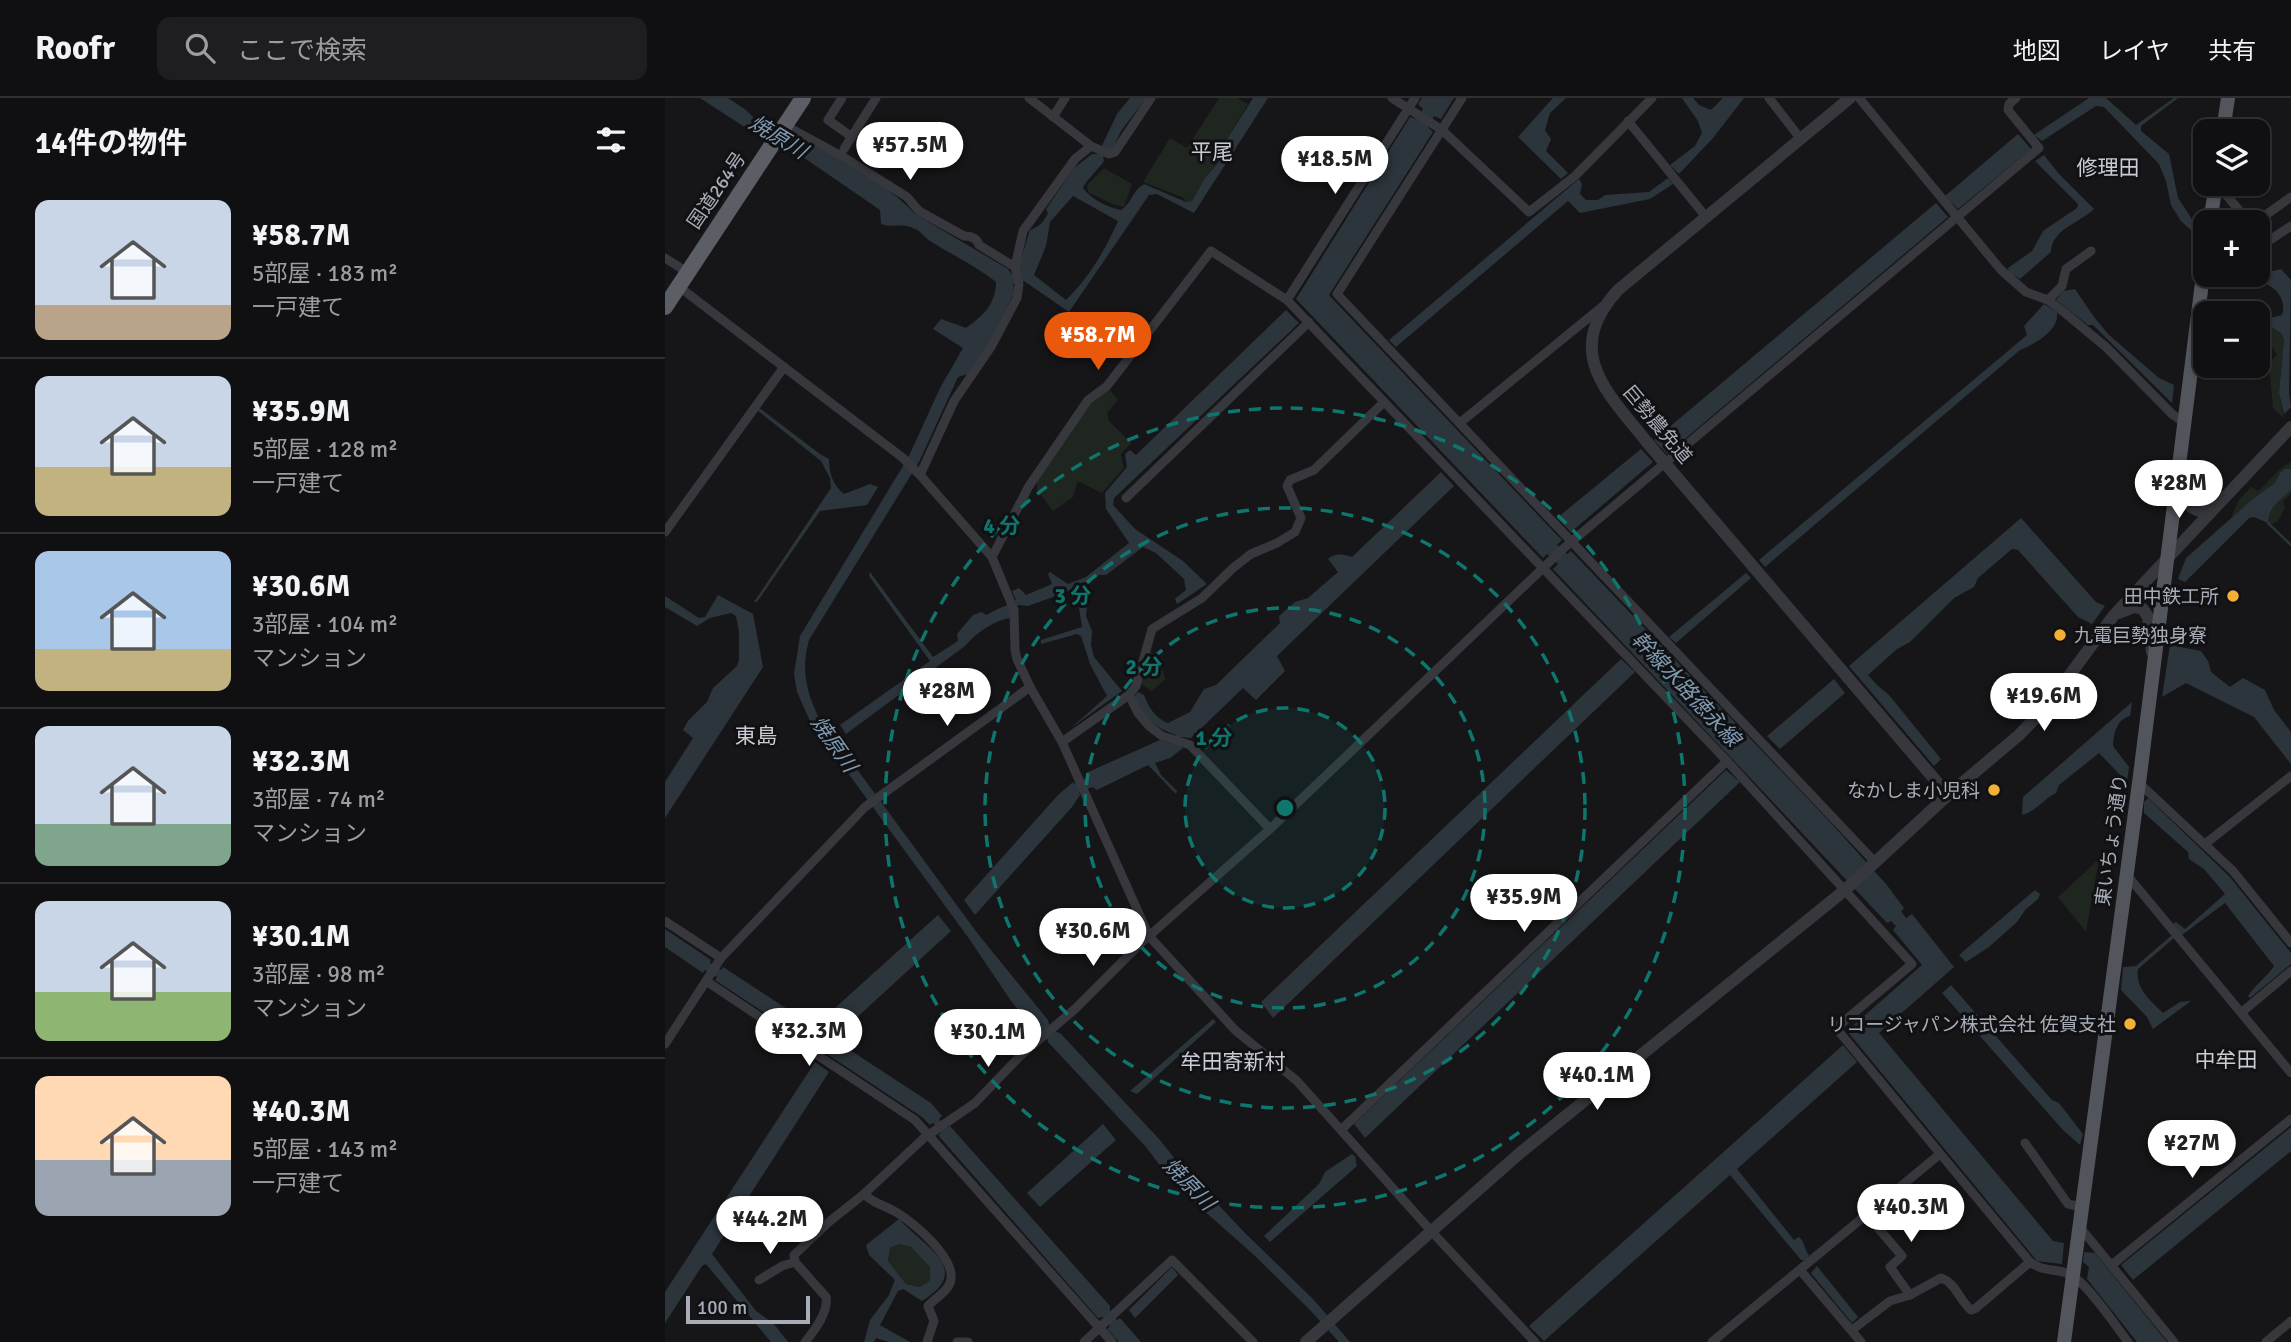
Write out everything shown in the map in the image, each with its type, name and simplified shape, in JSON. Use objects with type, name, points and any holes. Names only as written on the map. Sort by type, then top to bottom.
[{"type":"highway","name":"国道264号","points":[[665,307],[803,98]]},
{"type":"main road","points":[[2225,119],[2228,98]]},
{"type":"main road","name":"東いちょう通り","points":[[2064,1342],[2139,783],[2201,287]]},
{"type":"street","points":[[842,98],[828,120],[852,136]]},
{"type":"street","points":[[844,149],[876,98]]},
{"type":"street","points":[[1029,98],[1095,148],[1109,154],[1115,152],[1151,98]]},
{"type":"street","points":[[1053,117],[1065,98]]},
{"type":"street","points":[[1392,98],[1440,128],[1529,212],[1575,176],[1651,98]]},
{"type":"street","points":[[1287,300],[1412,110],[1415,98]]},
{"type":"street","points":[[1462,98],[1440,128],[1337,294],[1461,422],[1568,545],[1688,662],[1875,862]]},
{"type":"street","points":[[1769,98],[1800,138]]},
{"type":"street","name":"巨勢農免道","points":[[1850,98],[1618,290],[1605,304],[1597,321],[1591,348],[1595,369],[1604,388],[1948,795]]},
{"type":"street","points":[[1859,98],[2001,270],[2026,292],[2048,300],[2106,347],[2183,422]]},
{"type":"street","points":[[805,1342],[827,1304],[825,1297],[795,1262],[794,1255],[929,1134],[975,1103],[1038,1040],[1270,829],[1568,545],[2039,148],[2008,110],[2009,104],[2015,98]]},
{"type":"street","points":[[1629,121],[1706,217]]},
{"type":"street","points":[[784,125],[845,158],[907,197],[919,211],[978,241],[979,245],[1017,275]]},
{"type":"street","points":[[920,475],[954,401],[991,347],[1017,298],[1023,231],[1075,159],[1095,148]]},
{"type":"street","points":[[2226,196],[2239,210]]},
{"type":"street","points":[[2270,212],[2291,197]]},
{"type":"street","points":[[2270,240],[2291,226]]},
{"type":"street","points":[[992,557],[1029,486],[1088,400],[1107,386],[1211,251],[1287,300],[1384,402],[1547,564],[1912,964],[1836,1028],[2030,1262],[2038,1268],[2059,1270],[2080,1281],[2128,1342]]},
{"type":"street","points":[[2048,300],[2062,286],[2066,269],[2091,251]]},
{"type":"street","points":[[665,258],[687,272]]},
{"type":"street","points":[[678,286],[903,458],[992,557],[1013,605],[1015,650],[1030,687],[1062,743],[1150,936],[1235,1030],[1297,1081],[1431,1232],[1535,1342]]},
{"type":"street","points":[[1461,422],[1605,304]]},
{"type":"street","points":[[1126,498],[1309,322]]},
{"type":"street","points":[[665,532],[784,367]]},
{"type":"street","points":[[1062,743],[1129,695],[1136,686],[1152,629],[1202,598],[1251,554],[1295,532],[1301,518],[1287,486],[1290,480],[1314,470],[1384,402]]},
{"type":"street","points":[[1306,1342],[1520,1153],[1845,890],[1948,795],[2019,735],[2046,707],[2114,615],[2291,427]]},
{"type":"street","points":[[2178,469],[2184,500],[2190,508],[2200,511],[2220,502]]},
{"type":"street","points":[[2114,615],[2134,607],[2143,609],[2148,617],[2154,666]]},
{"type":"street","points":[[665,1044],[719,961],[865,807],[1030,687]]},
{"type":"street","points":[[1129,695],[1138,713],[1149,726],[1162,736],[1190,745],[1270,829]]},
{"type":"street","points":[[1342,1129],[1727,761]]},
{"type":"street","points":[[2206,845],[2291,776]]},
{"type":"street","points":[[2139,783],[2232,871],[2291,943]]},
{"type":"street","points":[[2126,874],[2291,1073]]},
{"type":"street","points":[[665,921],[719,961]]},
{"type":"street","points":[[2242,1012],[2291,971]]},
{"type":"street","points":[[708,978],[915,1120],[1102,1325],[1112,1342]]},
{"type":"street","points":[[2113,1264],[2291,1119]]},
{"type":"street","points":[[2025,1143],[2068,1204],[2082,1207]]},
{"type":"street","points":[[1712,1342],[1801,1271],[1940,1153]]},
{"type":"street","points":[[864,1194],[873,1203],[891,1209],[914,1225],[945,1257],[950,1266],[950,1285],[928,1306],[934,1321],[927,1342]]},
{"type":"street","points":[[1867,1215],[1902,1256],[1890,1267],[1910,1295]]},
{"type":"street","points":[[2079,1226],[2113,1264],[2174,1342]]},
{"type":"street","points":[[1084,1342],[1172,1260],[1253,1342]]},
{"type":"street","points":[[759,1280],[782,1266],[795,1262]]},
{"type":"street","points":[[1852,1330],[1890,1301],[1910,1295],[1934,1280],[1945,1278],[1971,1310],[2030,1262]]},
{"type":"street","points":[[1801,1271],[1861,1342]]},
{"type":"street","points":[[2266,1342],[2291,1321]]},
{"type":"street","points":[[957,1342],[968,1342]]},
{"type":"shaded area","points":[[1219,98],[1237,98],[1248,104],[1222,147],[1219,162],[1205,178],[1192,201],[1186,202],[1184,198],[1143,182],[1170,138],[1187,148]]},
{"type":"shaded area","points":[[1104,168],[1132,184],[1124,207],[1088,192],[1087,185]]},
{"type":"shaded area","points":[[2270,326],[2281,333],[2284,340],[2279,393],[2284,418],[2273,408],[2270,361],[2277,355],[2270,344]]},
{"type":"shaded area","points":[[1109,389],[1118,400],[1107,413],[1109,421],[1131,443],[1121,454],[1124,468],[1102,493],[1078,481],[1073,497],[1053,511],[1037,490],[1037,479],[1090,401]]},
{"type":"shaded area","points":[[2291,462],[2291,494],[2283,501],[2285,508],[2278,521],[2270,525],[2260,515],[2250,513],[2239,522],[2232,515],[2239,500],[2251,487],[2258,491]]},
{"type":"shaded area","points":[[1150,651],[1160,661],[1165,679],[1152,691],[1140,683]]},
{"type":"shaded area","points":[[2099,859],[2086,932],[2058,897]]},
{"type":"shaded area","points":[[899,1244],[911,1247],[930,1267],[930,1281],[919,1287],[906,1284],[888,1261],[890,1248]]},
{"type":"water","name":"焼原川","points":[[700,98],[728,98],[754,118],[785,135],[788,132],[837,159],[889,191],[915,214],[1008,269],[1014,277],[1021,275],[1019,266],[1030,230],[1045,219],[1048,213],[1046,209],[1074,168],[1092,154],[1098,154],[1117,114],[1130,98],[1146,98],[1083,188],[1100,202],[1121,210],[1144,184],[1186,202],[1192,201],[1205,178],[1219,162],[1222,147],[1253,98],[1268,98],[1194,213],[1157,194],[1149,195],[1069,312],[1024,281],[1013,284],[1014,293],[992,338],[968,374],[958,377],[919,462],[809,640],[805,670],[810,698],[818,716],[978,934],[1051,1027],[1061,1034],[1244,1232],[1313,1299],[1350,1342],[1339,1342],[1254,1255],[1202,1209],[1164,1171],[1146,1147],[1048,1042],[1041,1030],[1034,1029],[1011,1001],[970,940],[810,721],[797,692],[794,674],[800,636],[909,456],[940,388],[963,348],[933,329],[941,319],[966,328],[983,314],[991,303],[996,282],[915,229],[881,224],[880,210],[803,157],[769,137],[743,126]],"holes":[[[1073,196],[1118,221],[1096,263],[1066,300],[1034,275],[1046,246],[1050,222]]]},
{"type":"water","name":"幹線水路徳永線","points":[[1422,98],[1454,98],[1441,119],[1434,116],[1428,127],[1433,132],[1329,295],[1562,540],[1557,545],[1567,554],[1571,551],[1830,822],[1886,884],[1904,908],[1901,911],[1906,918],[1912,914],[1954,967],[1879,1033],[2053,1241],[2064,1243],[2062,1264],[2037,1261],[1847,1031],[1922,965],[1893,930],[1896,926],[1891,921],[1887,923],[1553,569],[1558,564],[1547,554],[1543,558],[1296,299],[1410,117],[1417,119],[1423,109],[1418,104]]},
{"type":"water","points":[[1553,98],[1566,98],[1550,113],[1545,130],[1551,139],[1546,151],[1568,173],[1561,179],[1518,137]]},
{"type":"water","points":[[1682,98],[1693,98],[1699,105],[1711,110],[1723,98],[1744,98],[1713,138],[1679,174],[1670,165],[1695,146],[1702,133],[1698,121]]},
{"type":"water","points":[[2089,98],[2106,98],[2136,125],[2174,98],[2178,98],[2141,126],[2141,131],[2169,154],[2178,198],[2193,221],[2193,232],[2181,221],[2171,205],[2159,164],[2104,107],[2096,106],[2042,141],[2034,135]]},
{"type":"water","points":[[2018,134],[2031,149],[1958,209],[1945,196]]},
{"type":"water","points":[[2044,155],[2094,209],[2061,232],[2052,244],[2051,252],[2020,279],[2009,272],[2008,268],[2032,251],[2043,231],[2077,208],[2078,204],[2035,161]]},
{"type":"water","points":[[1668,178],[1673,184],[1650,199],[1580,213],[1568,201],[1396,347],[1389,340],[1579,179],[1582,184],[1580,194],[1586,200],[1598,200],[1605,195],[1649,192]]},
{"type":"water","points":[[1936,203],[1948,217],[1667,454],[1654,440]]},
{"type":"water","points":[[2281,269],[2291,280],[2291,407],[2284,414],[2279,393],[2284,340],[2281,333],[2270,326],[2270,318],[2282,315],[2283,302],[2277,291],[2270,286],[2270,272]]},
{"type":"water","points":[[2075,289],[2109,335],[2159,378],[2174,385],[2172,403],[2093,325],[2088,325],[2056,300],[2063,291]]},
{"type":"water","points":[[2044,304],[2057,312],[2055,325],[2045,336],[2020,350],[1765,567],[1759,560],[2027,335],[2024,326]]},
{"type":"water","points":[[1286,310],[1299,323],[1114,498],[1113,505],[1135,529],[1183,561],[1207,584],[1177,604],[1175,599],[1186,590],[1184,579],[1156,553],[1143,547],[1082,589],[1087,606],[1086,616],[1092,631],[1094,657],[1122,691],[1071,728],[1107,696],[1090,664],[1081,636],[1077,634],[1041,644],[1041,640],[1082,627],[1078,602],[1074,595],[1067,592],[1010,610],[1010,618],[980,632],[846,734],[840,725],[930,661],[869,576],[870,572],[933,657],[958,641],[957,634],[973,615],[981,612],[987,615],[1016,600],[1012,591],[1019,588],[1026,595],[1052,584],[1048,574],[1050,572],[1068,584],[1086,577],[1129,543],[1106,509],[1105,493],[1127,467],[1125,454],[1130,450],[1136,455]]},
{"type":"water","points":[[758,407],[829,459],[832,479],[844,494],[870,484],[878,487],[867,505],[820,511],[757,602],[754,602],[831,488],[830,478],[821,461],[757,410]]},
{"type":"water","points":[[1641,449],[1653,462],[1571,532],[1557,518]]},
{"type":"water","points":[[2285,469],[2291,469],[2291,490],[2272,508],[2268,523],[2254,517],[2249,518],[2185,582],[2178,579],[2186,558],[2275,483]]},
{"type":"water","points":[[1441,472],[1454,486],[1277,656],[1285,671],[1256,700],[1243,688],[1191,738],[1180,737],[1176,744],[1183,748],[1170,758],[1155,763],[1161,775],[1177,791],[1176,794],[1148,765],[1097,790],[1092,787],[1079,792],[1080,795],[1072,807],[975,915],[964,900],[1058,795],[1073,782],[1074,784],[1087,778],[1086,773],[1160,740],[1172,744],[1176,735],[1149,721],[1139,710],[1135,695],[1138,692],[1144,695],[1156,715],[1168,723],[1190,712],[1204,689],[1216,685],[1280,623],[1279,616],[1295,602],[1308,598],[1338,572],[1328,559],[1339,555],[1352,557]]},
{"type":"water","points":[[2021,518],[2096,602],[2105,606],[2092,624],[2078,617],[2018,550],[2012,549],[1978,578],[1974,587],[1954,598],[1910,642],[1897,649],[1868,675],[1889,695],[1941,759],[1934,766],[1849,666]]},
{"type":"water","points":[[1746,573],[1751,578],[1676,643],[1669,637]]},
{"type":"water","points":[[718,595],[753,614],[763,667],[665,818],[665,782],[693,738],[683,730],[707,702],[713,688],[737,666],[739,632],[736,616],[731,613],[710,618],[697,626],[665,607],[665,596],[699,618],[705,617]]},
{"type":"water","points":[[2170,645],[2201,651],[2211,672],[2230,687],[2243,678],[2265,690],[2274,710],[2291,732],[2291,764],[2254,717],[2186,683],[2162,697]]},
{"type":"water","points":[[1621,659],[1635,672],[1273,1018],[1261,1002]]},
{"type":"water","points":[[1834,679],[1845,693],[1780,749],[1767,736]]},
{"type":"water","points":[[2132,702],[2130,716],[2117,728],[2113,746],[2129,767],[2127,782],[2099,753],[2059,785],[2056,793],[2022,815],[2023,797]]},
{"type":"water","points":[[1726,770],[1740,782],[1365,1138],[1354,1124]]},
{"type":"water","points":[[2148,798],[2229,876],[2291,953],[2291,964],[2250,998],[2248,996],[2251,992],[2274,966],[2225,903],[2182,935],[2173,924],[2176,922],[2185,929],[2225,894],[2204,869],[2189,859],[2188,852],[2144,813],[2144,802]]},
{"type":"water","points":[[2035,890],[2040,894],[2038,899],[1989,947],[1966,962],[1959,955]]},
{"type":"water","points":[[938,915],[951,931],[841,1032],[825,1017]]},
{"type":"water","points":[[665,929],[711,960],[710,963],[721,970],[723,967],[931,1103],[942,1116],[939,1119],[947,1128],[950,1126],[1110,1306],[1110,1311],[1117,1320],[1120,1318],[1141,1342],[1119,1342],[1107,1329],[1110,1326],[1103,1317],[1098,1318],[938,1135],[941,1133],[933,1123],[930,1125],[922,1117],[715,980],[717,977],[705,970],[703,973],[665,947]]},
{"type":"water","points":[[2172,935],[2174,938],[2138,969],[2139,982],[2145,994],[2163,1013],[2180,1002],[2191,1001],[2153,1029],[2147,1017],[2121,990],[2123,967],[2136,966]]},
{"type":"water","points":[[1951,985],[2052,1100],[2059,1103],[2083,1134],[2080,1145],[2063,1130],[1942,993]]},
{"type":"water","points":[[1213,1019],[1216,1022],[1137,1094],[1130,1091]]},
{"type":"water","points":[[1843,1045],[1857,1062],[1737,1169],[1794,1240],[1799,1237],[1801,1239],[1809,1255],[1807,1260],[1801,1260],[1730,1175],[1544,1341],[1529,1326]]},
{"type":"water","points":[[815,1062],[829,1072],[712,1254],[756,1311],[774,1324],[788,1342],[771,1342],[706,1264],[702,1266],[665,1323],[665,1292]]},
{"type":"water","points":[[1103,1124],[1116,1140],[1040,1207],[1027,1193]]},
{"type":"water","points":[[2291,1127],[2291,1151],[2133,1280],[2121,1265]]},
{"type":"water","points":[[1352,1154],[1357,1166],[1270,1242],[1264,1236],[1319,1184],[1325,1172]]},
{"type":"water","points":[[899,1219],[940,1259],[944,1279],[937,1289],[922,1301],[903,1289],[898,1291],[880,1325],[910,1342],[889,1342],[876,1338],[874,1342],[864,1342],[870,1320],[889,1295],[895,1280],[869,1255],[866,1245]],"holes":[[[899,1244],[911,1247],[930,1267],[930,1281],[919,1287],[906,1284],[888,1261],[890,1248]]]},
{"type":"water","points":[[2084,1252],[2095,1253],[2167,1342],[2137,1342],[2087,1279],[2089,1267],[2083,1262]]},
{"type":"water","points":[[1817,1266],[1858,1317],[1852,1323],[1811,1273]]},
{"type":"water","points":[[1172,1267],[1178,1275],[1135,1318],[1129,1310]]},
{"type":"waterway","points":[[2268,523],[2291,545]]},
{"type":"place","name":"田中鉄工所","points":[[2233,596]]},
{"type":"place","name":"九電巨勢独身寮","points":[[2060,635]]},
{"type":"place","name":"なかしま小児科","points":[[1994,790]]},
{"type":"place","name":"リコージャパン株式会社 佐賀支社","points":[[2130,1024]]},
{"type":"district","name":"平尾","points":[[1212,152]]},
{"type":"district","name":"修理田","points":[[2108,168]]},
{"type":"district","name":"東島","points":[[756,736]]},
{"type":"district","name":"中牟田","points":[[2226,1060]]},
{"type":"district","name":"牟田寄新村","points":[[1233,1062]]}]
